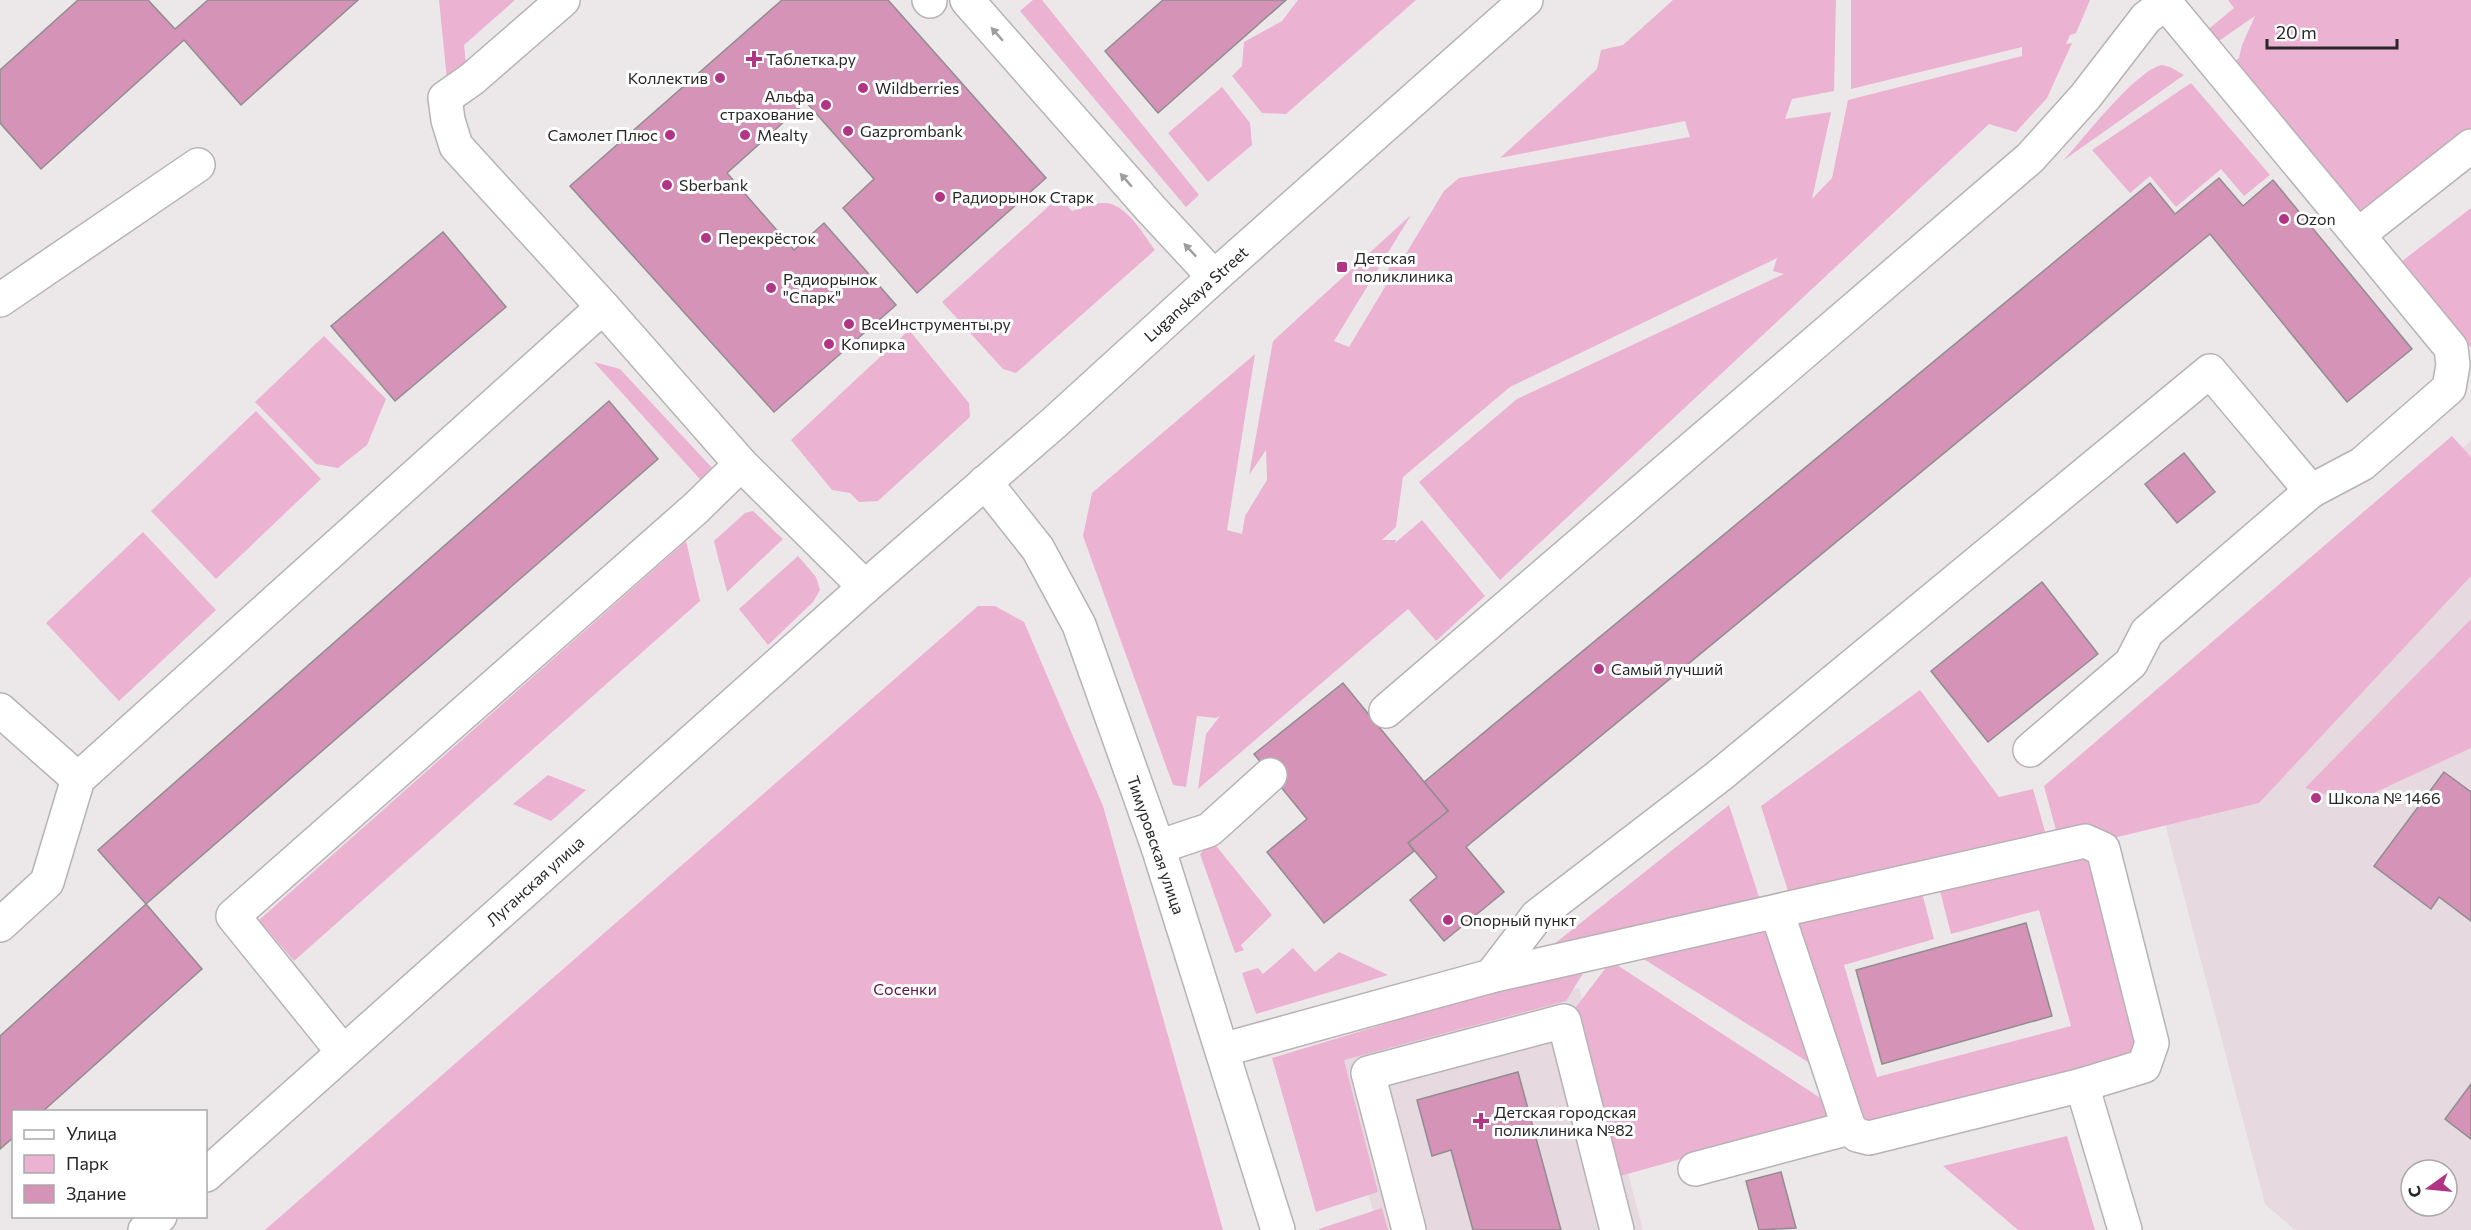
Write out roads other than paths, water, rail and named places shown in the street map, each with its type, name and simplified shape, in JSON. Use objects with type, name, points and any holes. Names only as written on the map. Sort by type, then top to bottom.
[{"type":"main road","points":[[563,0],[472,79],[445,98],[456,146],[603,307],[741,464],[865,587]]},
{"type":"main road","points":[[967,0],[1214,277]]},
{"type":"main road","name":"Luganskaya Street","points":[[865,587],[1055,422],[1214,277],[1526,0]]},
{"type":"main road","points":[[1386,711],[2030,158],[2085,97],[2146,18],[2164,1],[2451,348],[2453,365],[2449,388],[2362,464],[2311,491],[2148,632],[2131,663],[2030,750]]},
{"type":"main road","points":[[2358,235],[2471,146]]},
{"type":"main road","points":[[0,300],[198,165]]},
{"type":"main road","points":[[0,925],[47,882],[78,779],[603,307]]},
{"type":"main road","points":[[1491,976],[1537,916],[1719,776],[2210,370],[2311,491]]},
{"type":"main road","points":[[343,1052],[233,916],[696,508],[741,464]]},
{"type":"main road","name":"Тимуровская улица","points":[[986,482],[1038,549],[1079,625],[1158,847],[1278,1230]]},
{"type":"main road","name":"Луганская улица","points":[[207,1174],[865,587]]},
{"type":"main road","points":[[0,710],[78,779]]},
{"type":"main road","points":[[1158,847],[1209,830],[1270,775]]},
{"type":"main road","points":[[1222,1050],[1491,976],[2085,841],[2103,849],[2152,1043],[2144,1066],[2082,1085],[1869,1138],[1857,1135],[1848,1128],[1777,912]]},
{"type":"main road","points":[[1409,1230],[1368,1073],[1564,1021],[1617,1230]]},
{"type":"main road","points":[[2082,1085],[2125,1230]]},
{"type":"main road","points":[[1695,1169],[1848,1128]]},
{"type":"main road","points":[[145,1230],[158,1218]]},
{"type":"place","name":"Таблетка.ру","points":[[754,59]]},
{"type":"place","name":"Коллектив","points":[[720,78]]},
{"type":"place","name":"Wildberries","points":[[863,88]]},
{"type":"place","name":"Альфа страхование","points":[[826,105]]},
{"type":"place","name":"Gazprombank","points":[[848,131]]},
{"type":"place","name":"Самолет Плюс","points":[[670,135]]},
{"type":"place","name":"Mealty","points":[[745,135]]},
{"type":"place","name":"Sberbank","points":[[667,185]]},
{"type":"place","name":"Радиорынок Старк","points":[[940,197]]},
{"type":"place","name":"Ozon","points":[[2284,219]]},
{"type":"place","name":"Перекрёсток","points":[[706,238]]},
{"type":"place","name":"Детская поликлиника","points":[[1342,267]]},
{"type":"place","name":"Радиорынок \"Спарк\"","points":[[771,288]]},
{"type":"place","name":"ВсеИнструменты.ру","points":[[849,324]]},
{"type":"place","name":"Копирка","points":[[829,344]]},
{"type":"place","name":"Самый лучший","points":[[1599,669]]},
{"type":"place","name":"Школа № 1466","points":[[2316,798]]},
{"type":"place","name":"Опорный пункт","points":[[1448,920]]},
{"type":"place","name":"Детская городская поликлиника №82","points":[[1481,1121]]},
{"type":"park label","name":"Сосенки","points":[[905,989]]}]
